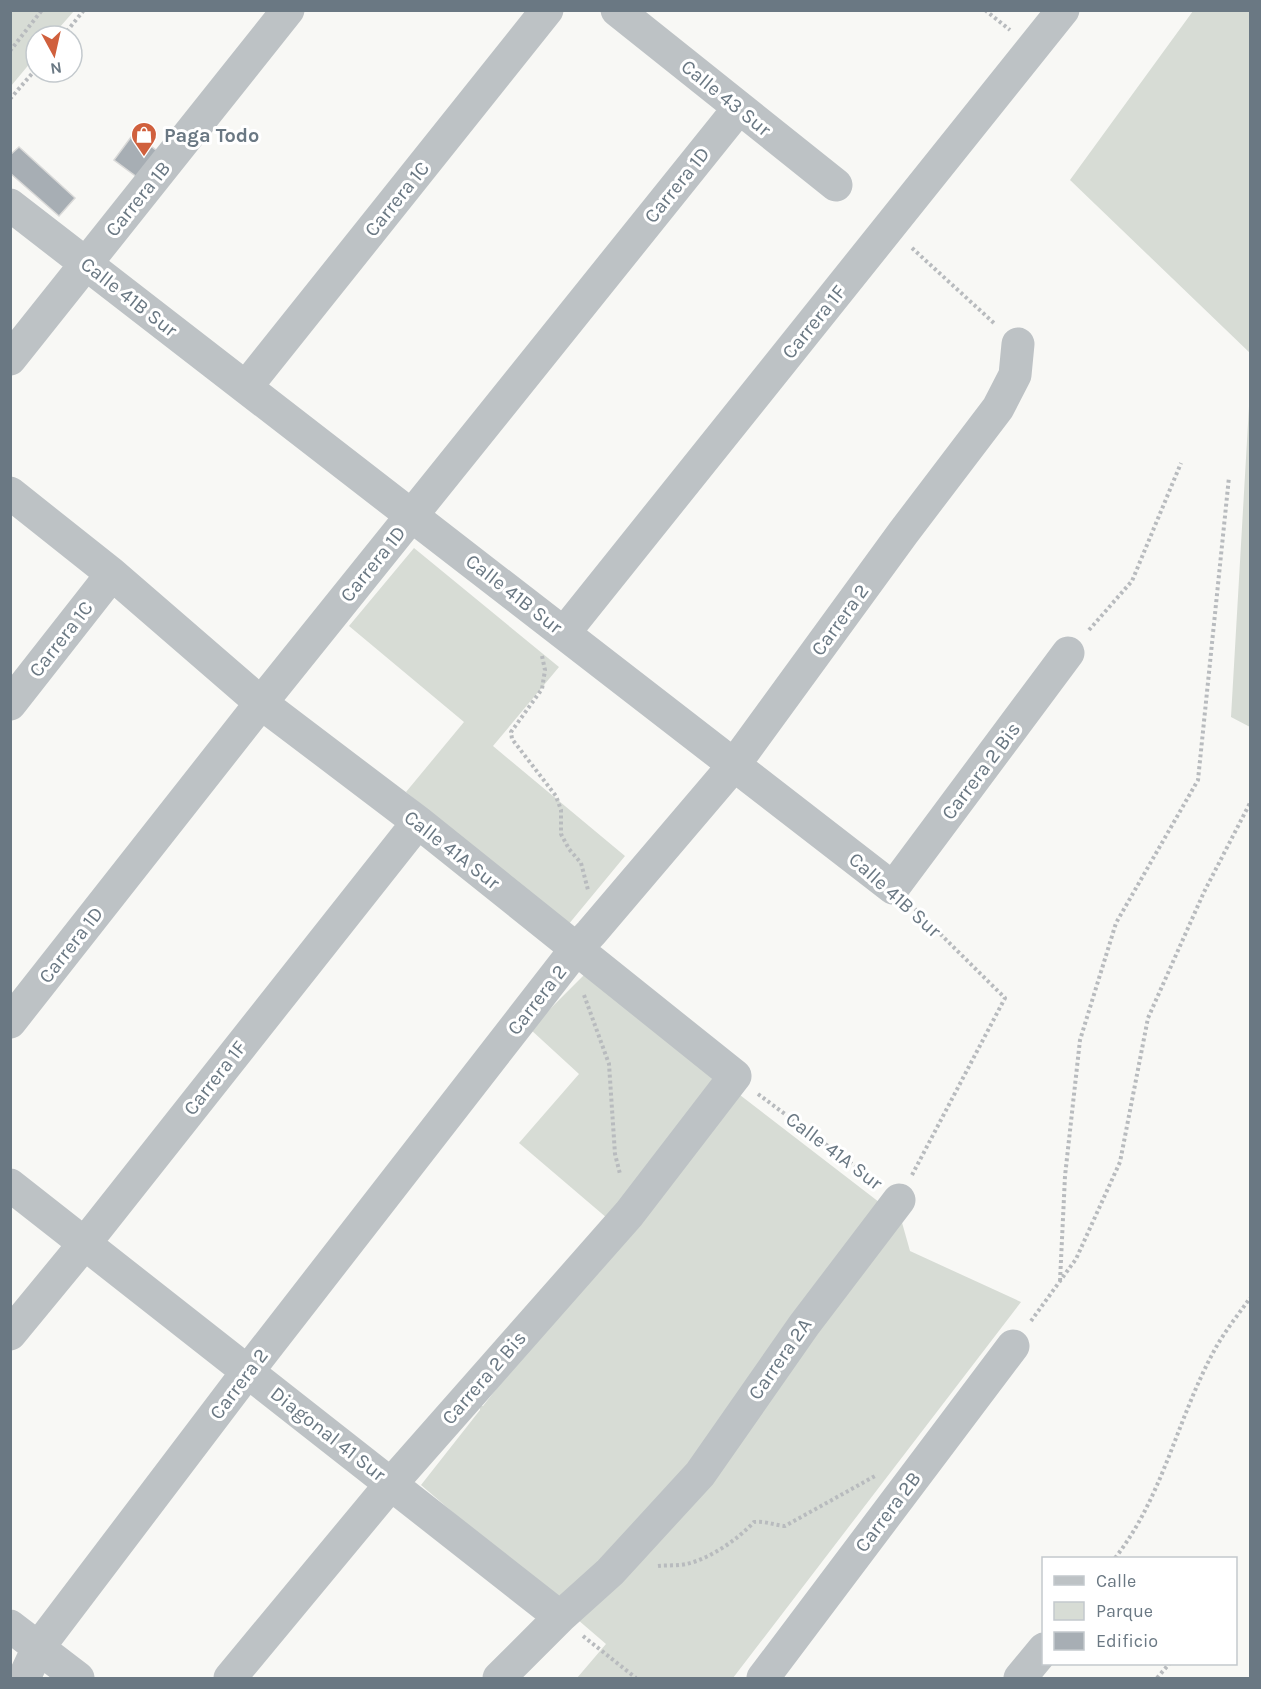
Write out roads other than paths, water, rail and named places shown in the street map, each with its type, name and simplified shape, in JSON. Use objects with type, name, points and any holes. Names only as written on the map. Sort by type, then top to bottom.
[{"type":"street","name":"Carrera 1B","points":[[10,359],[288,10]]},
{"type":"street","name":"Carrera 1C","points":[[246,387],[547,10]]},
{"type":"street","name":"Calle 43 Sur","points":[[616,10],[836,185]]},
{"type":"street","name":"Carrera 1F","points":[[551,642],[889,228],[1063,10]]},
{"type":"street","name":"Carrera 1D","points":[[10,1022],[261,703],[739,108]]},
{"type":"street","name":"Calle 41B Sur","points":[[10,205],[412,516],[551,642],[734,765],[893,888]]},
{"type":"street","name":"Carrera 2","points":[[24,1678],[38,1648],[248,1371],[579,946],[734,765],[903,533],[998,408],[1015,375],[1018,344]]},
{"type":"street","name":"Calle 41A Sur","points":[[10,493],[112,574],[261,703],[579,946],[735,1076]]},
{"type":"street","name":"Carrera 1C","points":[[10,704],[112,574]]},
{"type":"street","name":"Carrera 2 Bis","points":[[893,888],[1068,653]]},
{"type":"street","name":"Carrera 1F","points":[[10,1334],[85,1243],[418,822]]},
{"type":"street","name":"Carrera 2 Bis","points":[[230,1678],[391,1484],[628,1214],[735,1076]]},
{"type":"street","name":"Diagonal 41 Sur","points":[[10,1185],[560,1617]]},
{"type":"street","name":"Carrera 2A","points":[[499,1678],[560,1617],[610,1572],[700,1474],[804,1325],[899,1200]]},
{"type":"street","name":"Carrera 2B","points":[[763,1678],[1012,1346]]},
{"type":"street","points":[[10,1626],[78,1678]]},
{"type":"street","points":[[1020,1678],[1042,1651]]},
{"type":"place","name":"Paga Todo","points":[[144,158]]}]
